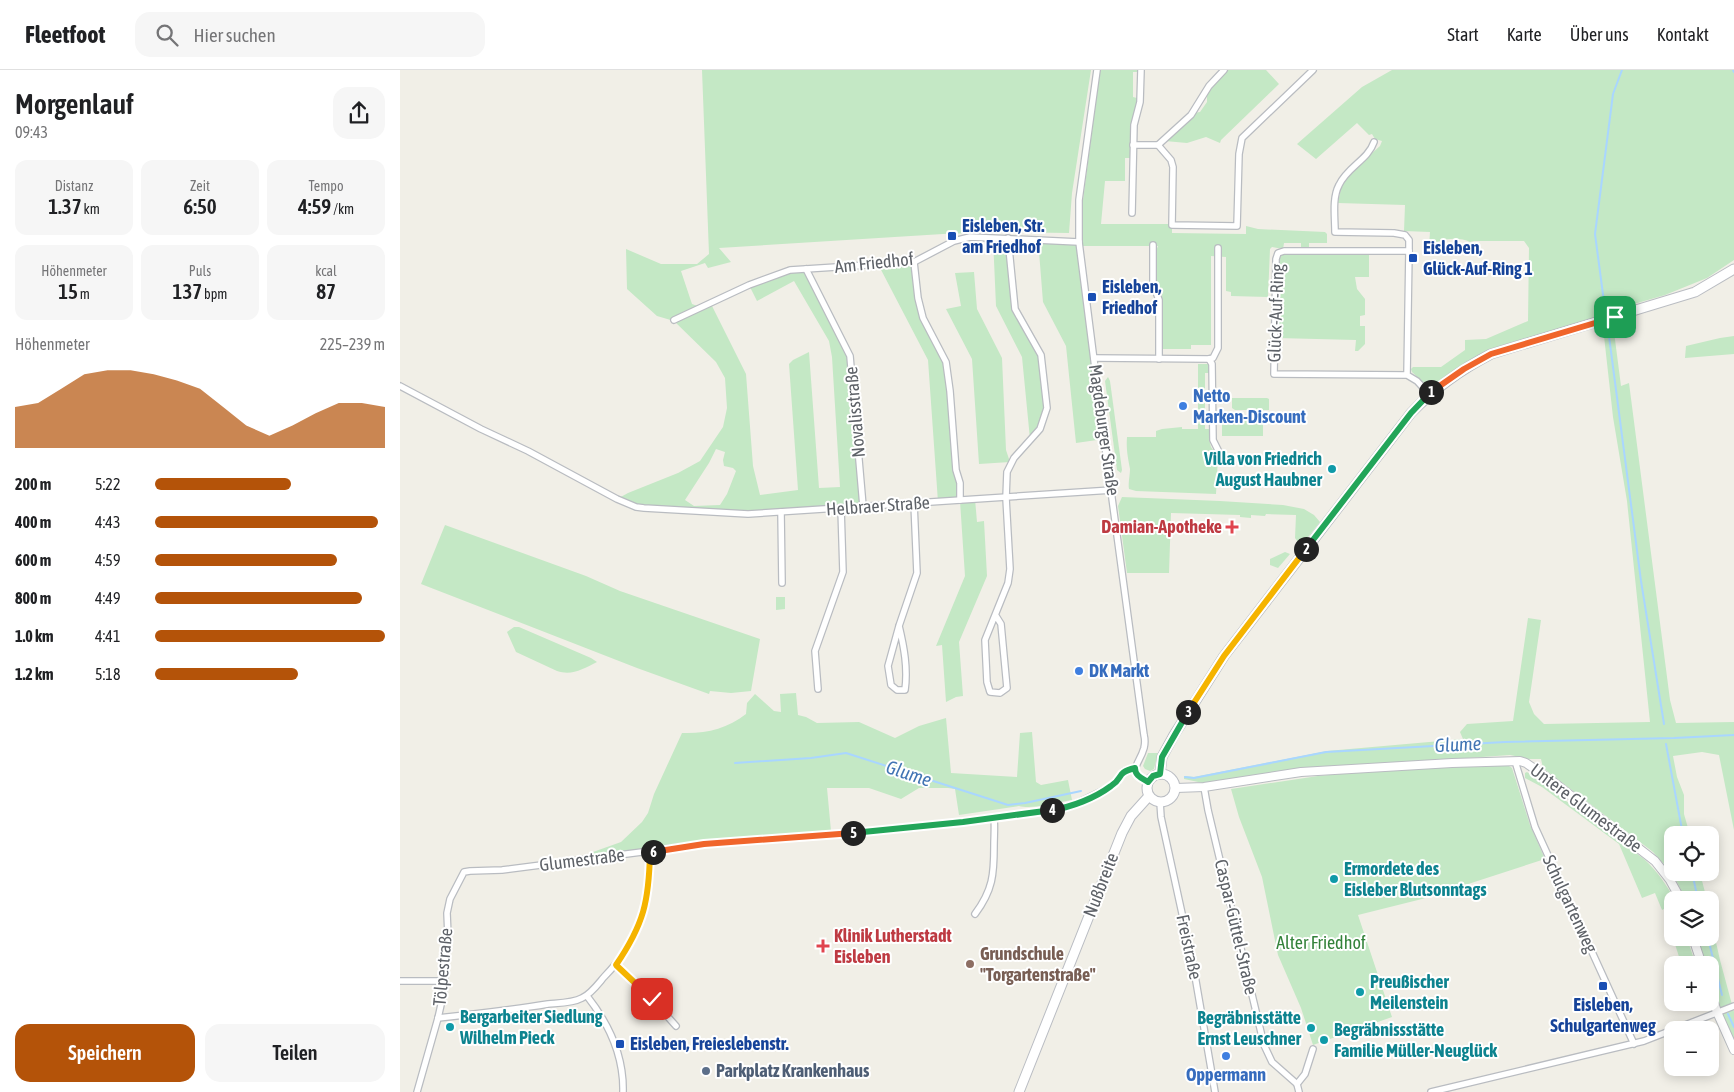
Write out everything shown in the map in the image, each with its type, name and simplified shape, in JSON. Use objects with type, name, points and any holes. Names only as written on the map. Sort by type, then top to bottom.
[{"type":"main road","points":[[1160,774],[1160,764],[1166,751],[1184,717],[1210,678],[1254,616],[1411,413],[1429,394],[1464,369],[1491,354],[1695,292],[1734,269]]},
{"type":"main road","points":[[1160,774],[1168,775],[1176,788],[1173,797],[1160,802],[1149,796],[1147,790],[1148,782],[1153,776],[1160,774]]},
{"type":"main road","name":"Nußbreite","points":[[1019,1092],[1122,833],[1131,816],[1149,796]]},
{"type":"street","name":"Magdeburger Straße","points":[[1097,70],[1079,200],[1079,242],[1144,735],[1144,747],[1135,768]]},
{"type":"street","points":[[1132,213],[1134,125],[1140,102],[1141,70]]},
{"type":"street","points":[[1133,145],[1158,145],[1191,114],[1209,86],[1224,70]]},
{"type":"street","points":[[1158,145],[1173,167],[1172,226],[1237,226],[1239,154],[1242,138],[1313,70]]},
{"type":"street","points":[[1374,142],[1371,150],[1338,185],[1334,232],[1405,234],[1409,240],[1407,375],[1417,381],[1429,394]]},
{"type":"street","name":"Am Friedhof","points":[[674,320],[749,285],[790,270],[914,262],[963,238],[1008,238],[1079,242]]},
{"type":"street","points":[[996,616],[1002,624],[1007,688],[1000,693],[990,692],[987,682],[985,640],[1008,583],[1010,569],[1006,480],[1010,464],[1017,453],[1040,429],[1046,408],[1041,355],[1015,309],[1008,238]]},
{"type":"street","points":[[1153,245],[1153,284],[1160,300],[1159,359]]},
{"type":"street","points":[[1218,248],[1218,348],[1211,359],[1213,440],[1220,454]]},
{"type":"street","name":"Glück-Auf-Ring","points":[[1407,375],[1274,374],[1276,260],[1278,253],[1284,251],[1409,251]]},
{"type":"street","points":[[914,262],[918,298],[923,318],[946,362],[956,470],[960,483],[960,500]]},
{"type":"street","name":"Novalisstraße","points":[[806,269],[850,356],[863,506]]},
{"type":"street","points":[[1094,358],[1211,359]]},
{"type":"street","name":"Helbraer Straße","points":[[400,386],[481,429],[528,450],[617,499],[636,507],[748,514],[1112,490]]},
{"type":"street","points":[[899,626],[905,649],[905,690],[897,690],[891,685],[888,666],[899,626],[917,573],[914,503]]},
{"type":"street","points":[[818,688],[815,652],[842,572],[841,508]]},
{"type":"street","points":[[781,512],[782,583]]},
{"type":"street","name":"Untere Glumestraße","points":[[1204,787],[1301,772],[1515,760],[1526,763],[1534,768],[1625,836],[1655,861],[1670,880],[1676,891]]},
{"type":"street","name":"Schulgartenweg","points":[[1515,760],[1534,827],[1634,1044]]},
{"type":"street","points":[[1135,768],[1139,777],[1148,782]]},
{"type":"street","name":"Glumestraße","points":[[464,872],[502,870],[704,844],[850,833],[994,818],[1059,809],[1077,803],[1110,787],[1116,782],[1120,774],[1135,768]]},
{"type":"street","points":[[1176,788],[1204,787]]},
{"type":"street","name":"Caspar-Güttel-Straße","points":[[1204,787],[1264,1045],[1272,1062],[1297,1084]]},
{"type":"street","name":"Freistraße","points":[[1160,802],[1161,818],[1194,964],[1215,1092]]},
{"type":"street","points":[[975,914],[992,884],[994,874],[994,818]]},
{"type":"street","points":[[438,1018],[578,1000],[587,996],[616,965],[630,945],[644,912],[649,885],[650,852]]},
{"type":"street","name":"Tölpestraße","points":[[417,1092],[438,1018],[448,936],[447,913],[450,899],[464,872]]},
{"type":"street","points":[[616,965],[652,999],[676,1026]]},
{"type":"street","points":[[400,982],[444,981]]},
{"type":"street","points":[[587,996],[610,1030],[615,1042],[624,1078],[623,1092]]},
{"type":"street","points":[[1431,1092],[1634,1044],[1733,1006]]},
{"type":"street","points":[[1720,1011],[1734,1050]]},
{"type":"street","points":[[1300,1092],[1297,1084],[1305,1074],[1313,1049]]},
{"type":"green space","points":[[702,70],[1091,70],[1072,193],[1069,233],[1000,232],[943,234],[719,248],[731,262],[708,268],[705,263],[681,271],[692,304],[703,308],[711,304],[746,374],[753,466],[760,495],[798,490],[789,364],[809,352],[819,488],[840,487],[832,357],[829,341],[794,281],[757,301],[749,285],[790,270],[806,269],[848,350],[863,506],[748,514],[644,508],[617,499],[678,473],[700,461],[723,427],[727,408],[725,378],[716,362],[674,321],[657,316],[627,289],[626,249],[661,264],[697,264],[709,254]],"holes":[[[716,449],[725,452],[724,466],[733,468],[736,471],[727,494],[720,505],[694,506],[685,500]]]},
{"type":"green space","points":[[1100,70],[1138,70],[1138,72],[1133,72],[1133,97],[1137,98],[1137,106],[1130,127],[1130,158],[1125,158],[1125,181],[1105,181],[1101,224],[1169,224],[1172,227],[1172,233],[1246,234],[1246,226],[1258,229],[1325,232],[1327,234],[1327,243],[1309,243],[1309,248],[1301,249],[1301,243],[1284,243],[1283,249],[1272,247],[1270,249],[1268,297],[1231,296],[1231,292],[1226,291],[1226,257],[1211,256],[1211,345],[1191,345],[1191,349],[1161,349],[1162,292],[1159,292],[1159,285],[1155,285],[1156,251],[1158,246],[1083,246],[1083,200]]},
{"type":"green space","points":[[1227,70],[1266,70],[1279,84],[1220,143],[1206,137],[1187,143],[1165,141],[1194,113],[1200,112],[1207,102],[1207,91]]},
{"type":"green space","points":[[1392,70],[1734,70],[1734,260],[1707,278],[1665,295],[1610,311],[1602,315],[1602,317],[1492,351],[1429,388],[1412,372],[1411,369],[1413,367],[1441,367],[1465,350],[1465,340],[1486,339],[1528,321],[1529,248],[1524,241],[1470,242],[1460,239],[1443,240],[1429,246],[1430,232],[1404,231],[1405,205],[1338,203],[1342,183],[1350,173],[1380,146],[1382,141],[1375,139],[1372,134],[1369,135],[1357,123],[1316,159],[1297,144],[1362,87]]},
{"type":"green space","points":[[993,238],[1008,238],[1014,302],[1041,355],[1047,408],[1044,419],[1030,439],[1022,357],[996,306]]},
{"type":"green space","points":[[1038,239],[1079,242],[1104,439],[1076,443],[1066,346],[1043,302]]},
{"type":"green space","points":[[1288,252],[1369,253],[1369,277],[1355,277],[1357,289],[1365,299],[1365,315],[1360,316],[1360,326],[1365,326],[1365,344],[1358,351],[1355,351],[1356,340],[1277,338],[1279,259]]},
{"type":"green space","points":[[914,262],[923,318],[946,362],[956,470],[965,500],[975,499],[977,522],[984,521],[987,576],[959,642],[963,696],[946,702],[942,645],[936,646],[965,576],[960,501],[938,502],[928,360],[878,264]]},
{"type":"green space","points":[[974,272],[977,309],[1002,358],[1006,450],[1010,462],[979,464],[972,359],[946,309],[961,306],[955,273]]},
{"type":"green space","points":[[1613,324],[1621,386],[1629,383],[1670,700],[1676,723],[1734,722],[1734,830],[1719,755],[1702,752],[1673,756],[1677,777],[1684,795],[1684,814],[1687,826],[1664,826],[1664,864],[1653,852],[1543,768],[1541,759],[1529,759],[1510,755],[1368,765],[1260,775],[1203,783],[1184,779],[1184,776],[1194,777],[1327,751],[1463,739],[1460,732],[1467,724],[1513,721],[1528,618],[1541,620],[1529,702],[1534,714],[1544,724],[1650,722],[1627,501],[1613,417],[1603,327]]},
{"type":"green space","points":[[1734,336],[1734,354],[1685,358],[1686,346]]},
{"type":"green space","points":[[1198,364],[1209,364],[1209,373],[1205,373],[1205,429],[1209,429],[1211,447],[1218,457],[1216,494],[1136,491],[1129,489],[1130,469],[1127,437],[1156,437],[1156,431],[1162,429],[1182,427],[1182,429],[1198,429]]},
{"type":"green space","points":[[1108,377],[1121,473],[1117,470],[1105,381]]},
{"type":"green space","points":[[1232,398],[1267,398],[1269,399],[1269,410],[1235,410],[1232,408]]},
{"type":"green space","points":[[1222,416],[1263,416],[1263,436],[1222,436]]},
{"type":"green space","points":[[1122,497],[1283,505],[1304,509],[1314,515],[1320,522],[1304,542],[1298,542],[1295,538],[1296,515],[1251,515],[1251,518],[1240,517],[1240,515],[1171,513],[1169,573],[1127,573],[1118,506]]},
{"type":"green space","points":[[445,525],[586,576],[620,591],[760,639],[751,691],[731,693],[710,691],[709,694],[421,584]]},
{"type":"green space","points":[[1285,552],[1290,554],[1278,568],[1270,565],[1270,559]]},
{"type":"green space","points":[[776,597],[785,597],[785,609],[776,610]]},
{"type":"green space","points":[[514,627],[519,627],[597,662],[573,672],[557,671],[516,652],[507,632]]},
{"type":"green space","points":[[796,693],[798,715],[817,723],[859,722],[895,738],[919,726],[946,718],[951,773],[1017,777],[1020,733],[1032,732],[1036,782],[1041,785],[1068,780],[1072,800],[959,815],[955,789],[919,788],[901,799],[869,788],[827,788],[831,831],[592,856],[593,852],[621,842],[642,822],[648,813],[654,794],[682,733],[716,730],[739,719],[746,714],[747,703],[755,694],[774,711],[781,712],[780,694]]},
{"type":"green space","points":[[1148,753],[1158,753],[1154,769],[1150,771],[1143,766]]},
{"type":"green space","name":"Alter Friedhof","points":[[1506,764],[1512,768],[1530,825],[1545,859],[1422,899],[1358,915],[1392,1017],[1313,1045],[1301,1008],[1278,955],[1262,877],[1239,817],[1231,789],[1350,773]]},
{"type":"green space","points":[[1527,772],[1644,859],[1670,891],[1664,891],[1664,909],[1662,910],[1655,893],[1642,898],[1619,844],[1542,787],[1525,778],[1525,773]]},
{"type":"green space","points":[[1676,881],[1702,881],[1705,891],[1682,891]]},
{"type":"green space","points":[[1676,946],[1690,946],[1693,956],[1679,956]]},
{"type":"green space","points":[[1700,946],[1717,946],[1734,1012],[1734,1041],[1719,1006],[1719,956],[1703,956]]},
{"type":"waterway","points":[[1606,317],[1595,234],[1613,94],[1622,70]]},
{"type":"waterway","points":[[1607,321],[1641,581],[1664,724]]},
{"type":"waterway","name":"Glume","points":[[1185,777],[1194,778],[1326,752],[1505,742],[1734,735]]},
{"type":"waterway","points":[[1666,744],[1681,826]]},
{"type":"waterway","name":"Glume","points":[[735,763],[811,758],[846,753],[1008,805],[1081,791]]},
{"type":"waterway","points":[[1694,881],[1696,891]]},
{"type":"waterway","points":[[1710,946],[1722,995]]},
{"type":"waterway","points":[[1728,1014],[1734,1027]]},
{"type":"place","name":"Eisleben, Str. am Friedhof","points":[[952,236]]},
{"type":"place","name":"Eisleben, Glück-Auf-Ring 1","points":[[1413,258]]},
{"type":"place","name":"Eisleben, Friedhof","points":[[1092,297]]},
{"type":"place","name":"Netto Marken-Discount","points":[[1183,406]]},
{"type":"place","name":"Villa von Friedrich August Haubner","points":[[1332,469]]},
{"type":"place","name":"Damian-Apotheke","points":[[1232,527]]},
{"type":"place","name":"DK Markt","points":[[1079,671]]},
{"type":"place","name":"Ermordete des Eisleber Blutsonntags","points":[[1334,879]]},
{"type":"place","name":"Klinik Lutherstadt Eisleben","points":[[823,946]]},
{"type":"place","name":"Grundschule \"Torgartenstraße\"","points":[[970,964]]},
{"type":"place","name":"Eisleben, Schulgartenweg","points":[[1603,986]]},
{"type":"place","name":"Preußischer Meilenstein","points":[[1360,992]]},
{"type":"place","name":"Bergarbeiter Siedlung Wilhelm Pieck","points":[[450,1027]]},
{"type":"place","name":"Begräbnisstätte Ernst Leuschner","points":[[1311,1028]]},
{"type":"place","name":"Begräbnissstätte Familie Müller-Neuglück","points":[[1324,1040]]},
{"type":"place","name":"Eisleben, Freieslebenstr.","points":[[620,1044]]},
{"type":"place","name":"Oppermann","points":[[1226,1056]]},
{"type":"place","name":"Parkplatz Krankenhaus","points":[[706,1071]]},
{"type":"route","points":[[652,999],[616,965],[630,945],[644,912],[649,885],[650,852],[704,844],[963,822],[1059,809],[1077,803],[1110,787],[1116,782],[1120,774],[1135,768],[1139,777],[1148,782],[1156,774],[1160,774],[1162,757],[1184,717],[1224,656],[1411,413],[1429,394],[1442,383],[1491,354],[1615,317]]}]
